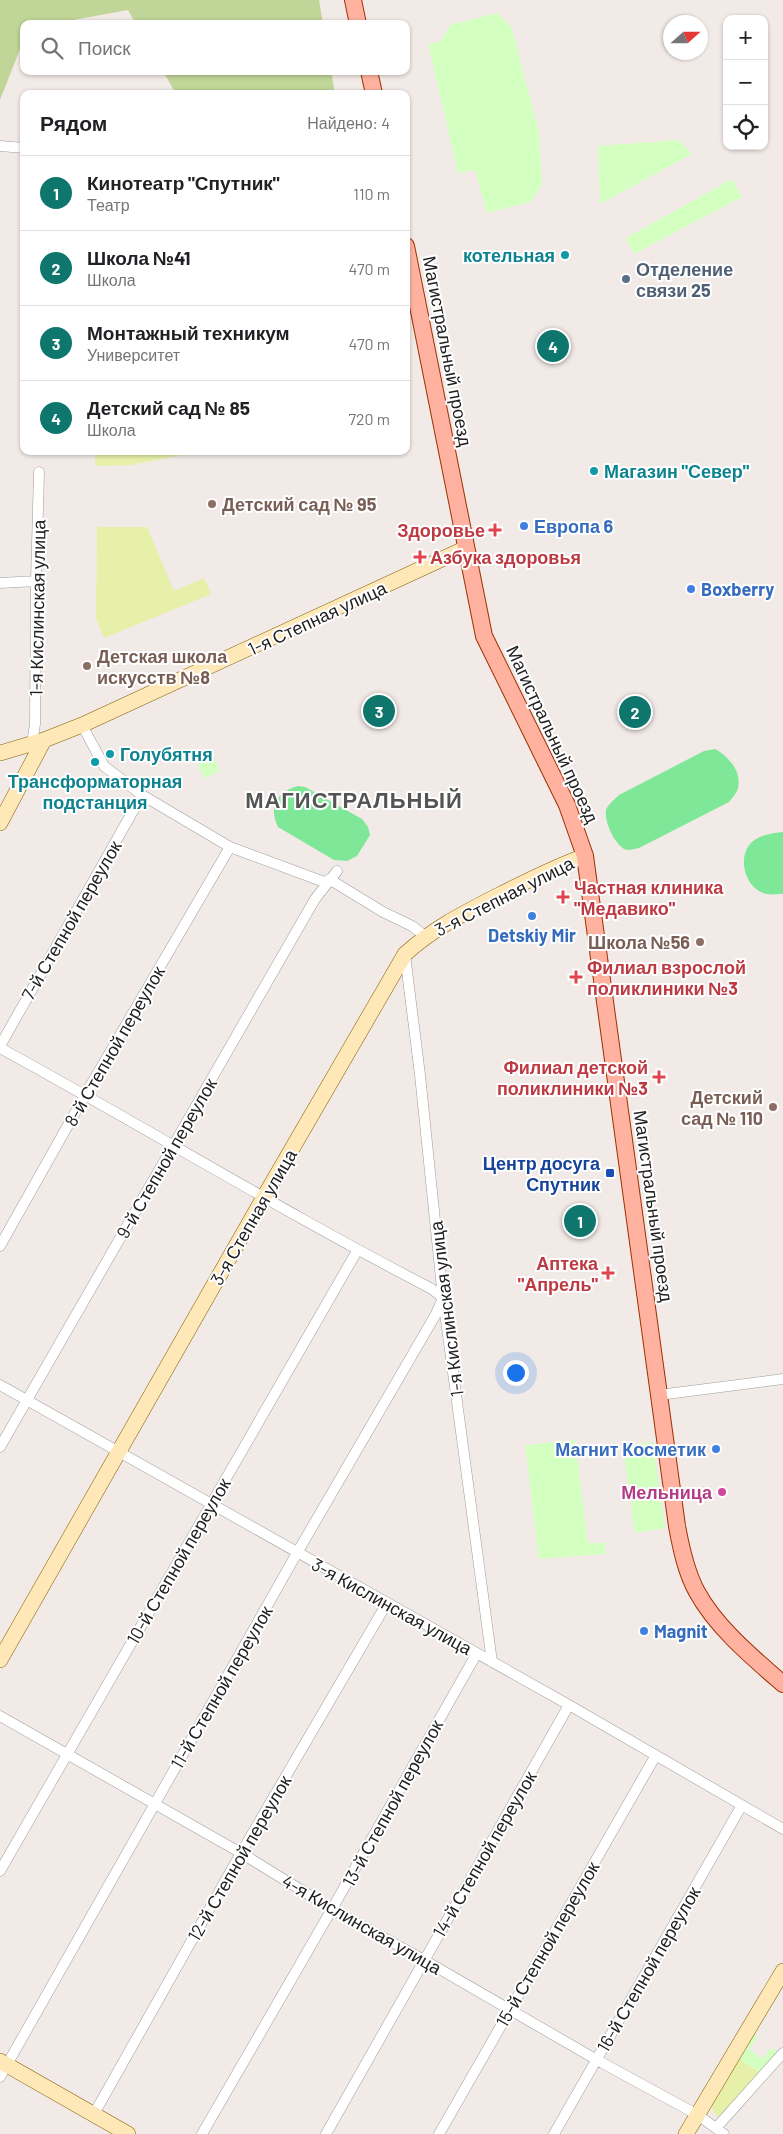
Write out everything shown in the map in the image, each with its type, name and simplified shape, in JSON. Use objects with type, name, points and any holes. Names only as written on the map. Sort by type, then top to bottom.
[{"type":"main road","points":[[353,0],[357,20]]},
{"type":"main road","points":[[370,75],[373,90]]},
{"type":"main road","name":"Магистральный проезд","points":[[410,268],[484,636],[567,805],[585,856],[677,1526],[690,1576],[708,1608],[724,1628],[783,1684]]},
{"type":"street","points":[[0,146],[20,148]]},
{"type":"street","name":"1-я Кислинская улица","points":[[38,742],[36,724],[36,581],[39,472]]},
{"type":"street","name":"1-я Степная улица","points":[[0,753],[38,742],[82,725],[466,548]]},
{"type":"street","points":[[0,583],[36,581]]},
{"type":"street","points":[[82,725],[104,766],[142,795],[230,847],[331,878],[383,912],[412,926],[425,936]]},
{"type":"street","points":[[0,824],[38,742]]},
{"type":"street","name":"7-й Степной переулок","points":[[0,1047],[142,795]]},
{"type":"street","name":"8-й Степной переулок","points":[[0,1246],[85,1095],[230,847]]},
{"type":"street","name":"3-я Степная улица","points":[[0,1660],[405,954],[425,936],[548,870],[585,856]]},
{"type":"street","name":"9-й Степной переулок","points":[[0,1447],[315,899],[331,878]]},
{"type":"street","name":"1-я Кислинская улица","points":[[405,954],[420,1075],[442,1298],[492,1662]]},
{"type":"street","points":[[0,1047],[357,1251],[432,1289],[442,1298]]},
{"type":"street","name":"10-й Степной переулок","points":[[0,1872],[357,1251]]},
{"type":"street","name":"11-й Степной переулок","points":[[2,2068],[436,1314],[442,1298]]},
{"type":"street","points":[[659,1395],[783,1379]]},
{"type":"street","name":"3-я Кислинская улица","points":[[0,1385],[569,1705],[783,1829]]},
{"type":"street","name":"12-й Степной переулок","points":[[94,2114],[241,1853],[387,1603]]},
{"type":"street","name":"13-й Степной переулок","points":[[202,2134],[332,1910],[476,1653]]},
{"type":"street","name":"14-й Степной переулок","points":[[326,2134],[569,1705]]},
{"type":"street","name":"4-я Кислинская улица","points":[[0,1716],[153,1805],[241,1853],[332,1910],[424,1960],[597,2060],[698,2114],[720,2131]]},
{"type":"street","name":"15-й Степной переулок","points":[[439,2134],[656,1755]]},
{"type":"street","name":"16-й Степной переулок","points":[[554,2134],[742,1805]]},
{"type":"street","points":[[686,2134],[783,1971]]},
{"type":"street","points":[[720,2131],[783,2052]]},
{"type":"street","points":[[2,2068],[94,2114],[128,2134]]},
{"type":"green space","points":[[0,0],[319,0],[322,20],[134,20],[128,10],[73,20],[20,20],[20,49],[0,100]]},
{"type":"green space","points":[[497,13],[511,26],[539,132],[542,185],[530,202],[487,213],[475,170],[458,173],[428,44],[440,42],[450,25]]},
{"type":"green space","points":[[165,75],[332,75],[334,90],[174,90]]},
{"type":"green space","points":[[678,140],[692,154],[600,204],[598,146]]},
{"type":"green space","points":[[732,179],[742,197],[634,254],[626,238]]},
{"type":"green space","points":[[95,455],[182,455],[131,465],[95,466]]},
{"type":"green space","points":[[97,527],[147,527],[174,591],[204,578],[211,594],[104,638],[96,618]]},
{"type":"green space","points":[[715,749],[729,760],[738,776],[737,790],[729,802],[639,848],[627,850],[620,846],[608,826],[606,810],[608,806],[619,795],[704,751]]},
{"type":"green space","points":[[213,755],[220,771],[204,778],[197,762]]},
{"type":"green space","points":[[298,786],[305,787],[362,819],[368,827],[370,835],[357,856],[347,861],[334,860],[278,827],[274,813],[276,801],[285,792]]},
{"type":"green space","points":[[783,832],[783,894],[767,894],[754,887],[749,881],[744,866],[744,858],[750,844],[757,838]]},
{"type":"green space","points":[[575,1440],[588,1543],[605,1543],[605,1554],[539,1559],[525,1445]]},
{"type":"green space","points":[[653,1442],[665,1528],[635,1533],[623,1446]]},
{"type":"green space","points":[[752,2033],[758,2037],[749,2049],[762,2059],[771,2048],[779,2053],[761,2073],[738,2058]]},
{"type":"green space","points":[[738,2058],[761,2073],[720,2117],[713,2111],[712,2102]]},
{"type":"place","name":"котельная","points":[[565,255]]},
{"type":"place","name":"Отделение связи 25","points":[[626,279]]},
{"type":"place","name":"Детский сад № 85","points":[[553,346]]},
{"type":"place","name":"Магазин \"Север\"","points":[[594,471]]},
{"type":"place","name":"Детский сад № 95","points":[[212,504]]},
{"type":"place","name":"Европа 6","points":[[524,526]]},
{"type":"place","name":"Здоровье","points":[[495,530]]},
{"type":"place","name":"Азбука здоровья","points":[[420,557]]},
{"type":"place","name":"Boxberry","points":[[691,589]]},
{"type":"place","name":"Детская школа искусств №8","points":[[87,666]]},
{"type":"place","name":"Монтажный техникум","points":[[379,711]]},
{"type":"place","name":"Школа №41","points":[[635,712]]},
{"type":"place","name":"Голубятня","points":[[110,754]]},
{"type":"place","name":"Трансформаторная подстанция","points":[[95,762]]},
{"type":"place","name":"Частная клиника \"Медавико\"","points":[[563,897]]},
{"type":"place","name":"Detskiy Mir","points":[[532,916]]},
{"type":"place","name":"Школа №56","points":[[700,942]]},
{"type":"place","name":"Филиал взрослой поликлиники №3","points":[[576,977]]},
{"type":"place","name":"Филиал детской поликлиники №3","points":[[659,1077]]},
{"type":"place","name":"Детский сад № 110","points":[[773,1107]]},
{"type":"place","name":"Центр досуга Спутник","points":[[610,1173]]},
{"type":"place","name":"Кинотеатр \"Спутник\"","points":[[580,1221]]},
{"type":"place","name":"Аптека \"Апрель\"","points":[[608,1273]]},
{"type":"place","name":"Магнит Косметик","points":[[716,1449]]},
{"type":"place","name":"Мельница","points":[[722,1492]]},
{"type":"place","name":"Magnit","points":[[644,1631]]},
{"type":"district","name":"МАГИСТРАЛЬНЫЙ","points":[[354,799]]}]
